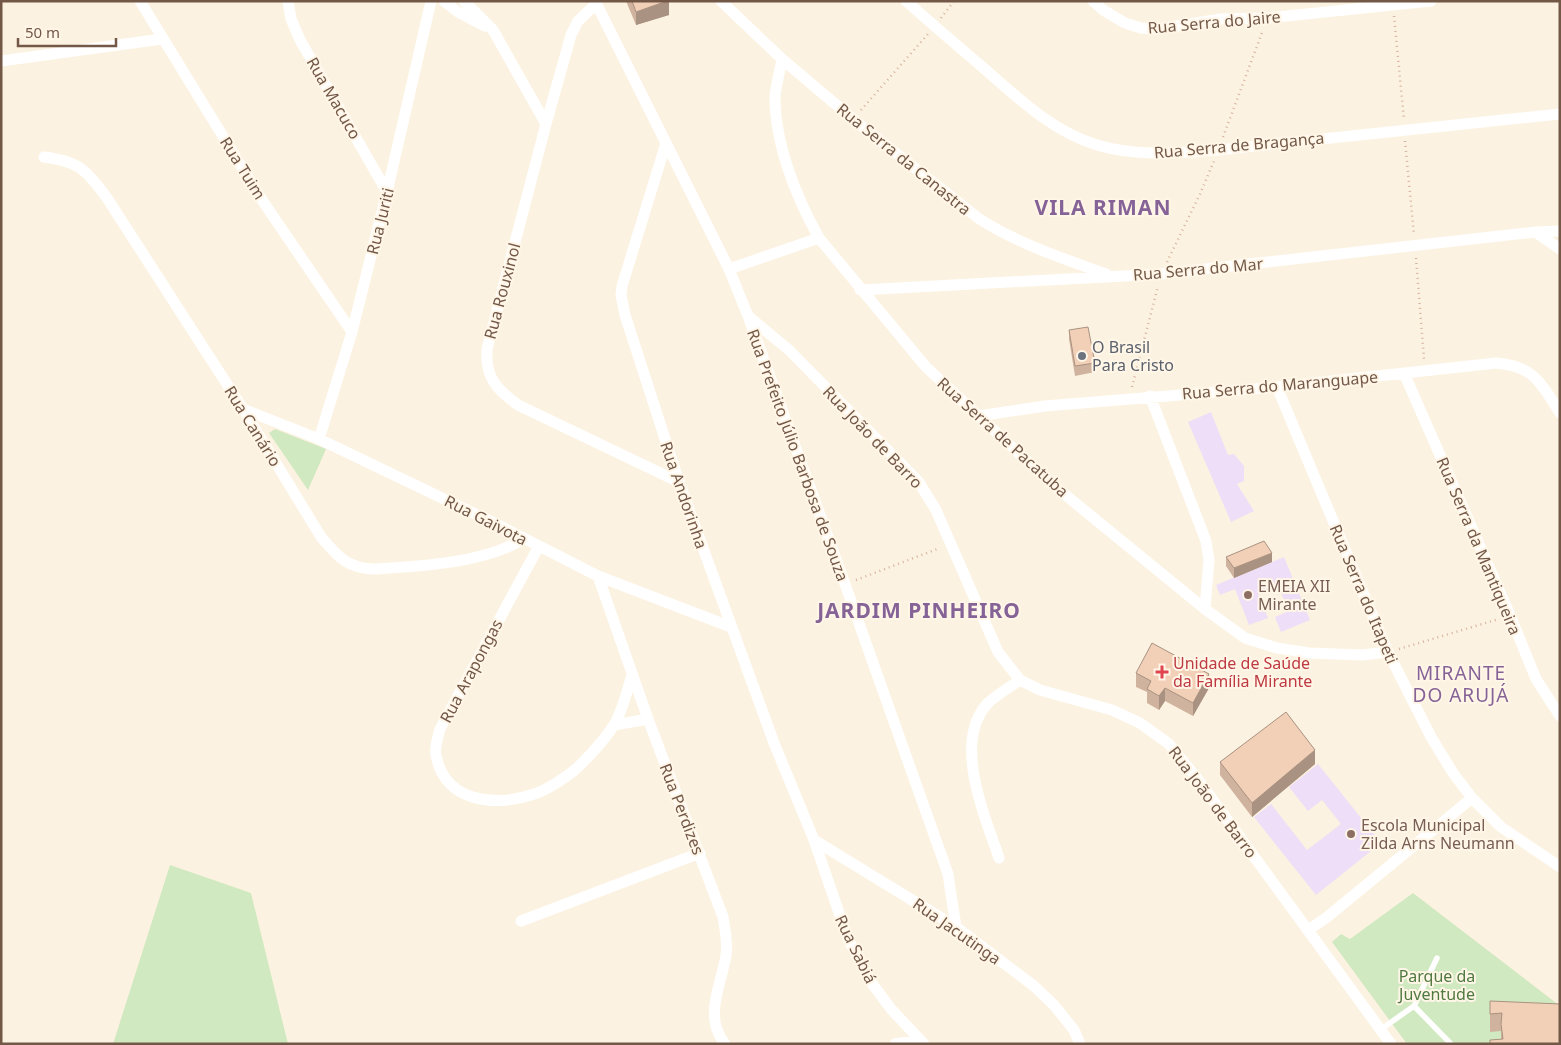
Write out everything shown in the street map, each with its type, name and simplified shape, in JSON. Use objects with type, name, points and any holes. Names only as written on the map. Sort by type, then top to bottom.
[{"type":"street","name":"Rua Tuim","points":[[140,1],[262,200],[352,332]]},
{"type":"street","name":"Rua Macuco","points":[[288,1],[291,19],[300,40],[387,192]]},
{"type":"street","name":"Rua Juriti","points":[[319,439],[352,332],[387,192],[431,1]]},
{"type":"street","points":[[444,1],[458,12],[493,30]]},
{"type":"street","points":[[464,1],[493,30],[546,124]]},
{"type":"street","name":"Rua Serra da Canastra","points":[[721,1],[782,59],[853,119],[978,218],[998,231],[1044,252],[1113,276]]},
{"type":"street","name":"Rua Serra de Bragança","points":[[906,1],[1034,112],[1066,132],[1096,145],[1128,151],[1162,154],[1218,150],[1560,114]]},
{"type":"street","name":"Rua Serra do Jaire","points":[[1093,1],[1103,10],[1125,22],[1141,28],[1158,29],[1221,19],[1268,18],[1431,1]]},
{"type":"street","name":"Rua Rouxinol","points":[[596,3],[578,21],[571,35],[487,349],[486,363],[489,376],[496,387],[518,405],[679,482]]},
{"type":"street","name":"Rua Prefeito Júlio Barbosa de Souza","points":[[596,3],[729,270],[748,316],[948,874],[956,927]]},
{"type":"street","points":[[1,61],[162,39]]},
{"type":"street","name":"Rua Serra de Pacatuba","points":[[782,59],[775,96],[778,125],[793,183],[809,220],[819,238],[860,290],[926,367],[1052,484],[1245,638],[1277,648],[1309,653],[1362,655],[1388,652]]},
{"type":"street","name":"Rua Andorinha","points":[[666,143],[622,286],[621,295],[625,315],[679,482],[774,743],[814,840]]},
{"type":"street","name":"Rua Canário","points":[[44,157],[74,163],[85,171],[97,184],[243,409],[321,537],[334,553],[347,563],[361,569],[376,569],[468,559],[498,552],[524,539]]},
{"type":"street","name":"Rua Serra do Mar","points":[[860,290],[1161,274],[1535,232],[1560,231]]},
{"type":"street","points":[[1535,232],[1560,249]]},
{"type":"street","points":[[729,270],[819,238]]},
{"type":"street","name":"Rua João de Barro","points":[[748,316],[788,350],[918,481],[936,510],[998,652],[1020,680],[1040,690],[1112,710],[1140,723],[1169,744],[1196,776],[1391,1044]]},
{"type":"street","name":"Rua Serra do Maranguape","points":[[978,416],[1044,406],[1277,387],[1496,363],[1522,368],[1534,376],[1560,413]]},
{"type":"street","name":"Rua Serra da Mantiqueira","points":[[1404,373],[1536,679],[1560,716]]},
{"type":"street","name":"Rua Serra do Itapeti","points":[[1277,387],[1388,652],[1431,737],[1453,773],[1472,798],[1500,826],[1560,867]]},
{"type":"street","points":[[1150,396],[1206,541],[1209,560],[1205,608]]},
{"type":"street","name":"Rua Gaivota","points":[[243,409],[319,439],[444,498],[598,576],[731,626]]},
{"type":"street","name":"Rua Arapongas","points":[[539,546],[440,729],[435,754],[444,777],[460,792],[475,799],[496,801],[520,798],[536,793],[571,773],[583,762],[614,725],[632,675]]},
{"type":"street","name":"Rua Perdizes","points":[[598,576],[648,719],[723,917],[726,954],[713,1022],[718,1035],[725,1044]]},
{"type":"street","points":[[999,858],[979,796],[972,764],[972,732],[988,702],[1020,680]]},
{"type":"street","points":[[614,725],[648,719]]},
{"type":"street","points":[[1308,930],[1326,918],[1472,798]]},
{"type":"street","name":"Rua Jacutinga","points":[[814,840],[956,927],[1034,986],[1054,1005],[1074,1030],[1080,1044]]},
{"type":"street","name":"Rua Sabiá","points":[[814,840],[848,939],[870,982],[891,1009],[922,1042]]},
{"type":"street","points":[[521,921],[700,853]]},
{"type":"street","points":[[895,1044],[922,1042]]},
{"type":"lane","points":[[1380,1030],[1414,1006],[1437,958]]},
{"type":"lane","points":[[1414,1006],[1451,1044]]},
{"type":"path","points":[[853,119],[935,26],[954,1]]},
{"type":"path","points":[[1394,5],[1425,371]]},
{"type":"path","points":[[1129,398],[1161,274],[1200,194],[1268,18]]},
{"type":"path","points":[[845,584],[951,544]]},
{"type":"path","points":[[1388,652],[1510,615]]},
{"type":"shaded area","points":[[1211,412],[1228,455],[1234,454],[1244,466],[1244,481],[1237,484],[1254,511],[1231,522],[1188,422]]},
{"type":"shaded area","name":"EMEIA XII Mirante","points":[[1284,557],[1310,620],[1281,632],[1275,617],[1289,611],[1278,586],[1258,594],[1268,618],[1249,625],[1235,589],[1220,595],[1216,585]]},
{"type":"shaded area","name":"Escola Municipal Zilda Arns Neumann","points":[[1318,764],[1381,843],[1316,895],[1254,817],[1271,804],[1307,850],[1341,824],[1322,800],[1308,811],[1289,787]]},
{"type":"green space","points":[[275,429],[326,449],[308,490],[269,433]]},
{"type":"green space","points":[[170,865],[251,893],[288,1044],[113,1044]]},
{"type":"green space","name":"Parque da Juventude","points":[[1413,893],[1560,1006],[1560,1044],[1407,1044],[1332,942],[1341,934],[1350,939]]},
{"type":"building","points":[[632,1],[667,1],[636,12]]},
{"type":"building","name":"O Brasil Para Cristo","points":[[1088,327],[1095,363],[1075,366],[1069,330]]},
{"type":"building","points":[[1264,541],[1272,553],[1234,568],[1226,557]]},
{"type":"building","points":[[1152,643],[1209,674],[1193,703],[1165,688],[1159,696],[1147,689],[1151,681],[1136,673]]},
{"type":"building","points":[[1286,712],[1315,750],[1252,803],[1220,762]]},
{"type":"building","points":[[1490,1001],[1560,1004],[1560,1044],[1490,1044],[1490,1040],[1503,1039],[1502,1013],[1490,1014]]},
{"type":"place","name":"O Brasil Para Cristo","points":[[1082,356]]},
{"type":"place","name":"EMEIA XII Mirante","points":[[1248,595]]},
{"type":"place","name":"Unidade de Saúde da Família Mirante","points":[[1162,672]]},
{"type":"place","name":"Escola Municipal Zilda Arns Neumann","points":[[1351,834]]},
{"type":"district","name":"VILA RIMAN","points":[[1103,208]]},
{"type":"district","name":"JARDIM PINHEIRO","points":[[919,611]]},
{"type":"district","name":"MIRANTE DO ARUJÁ","points":[[1461,684]]}]
